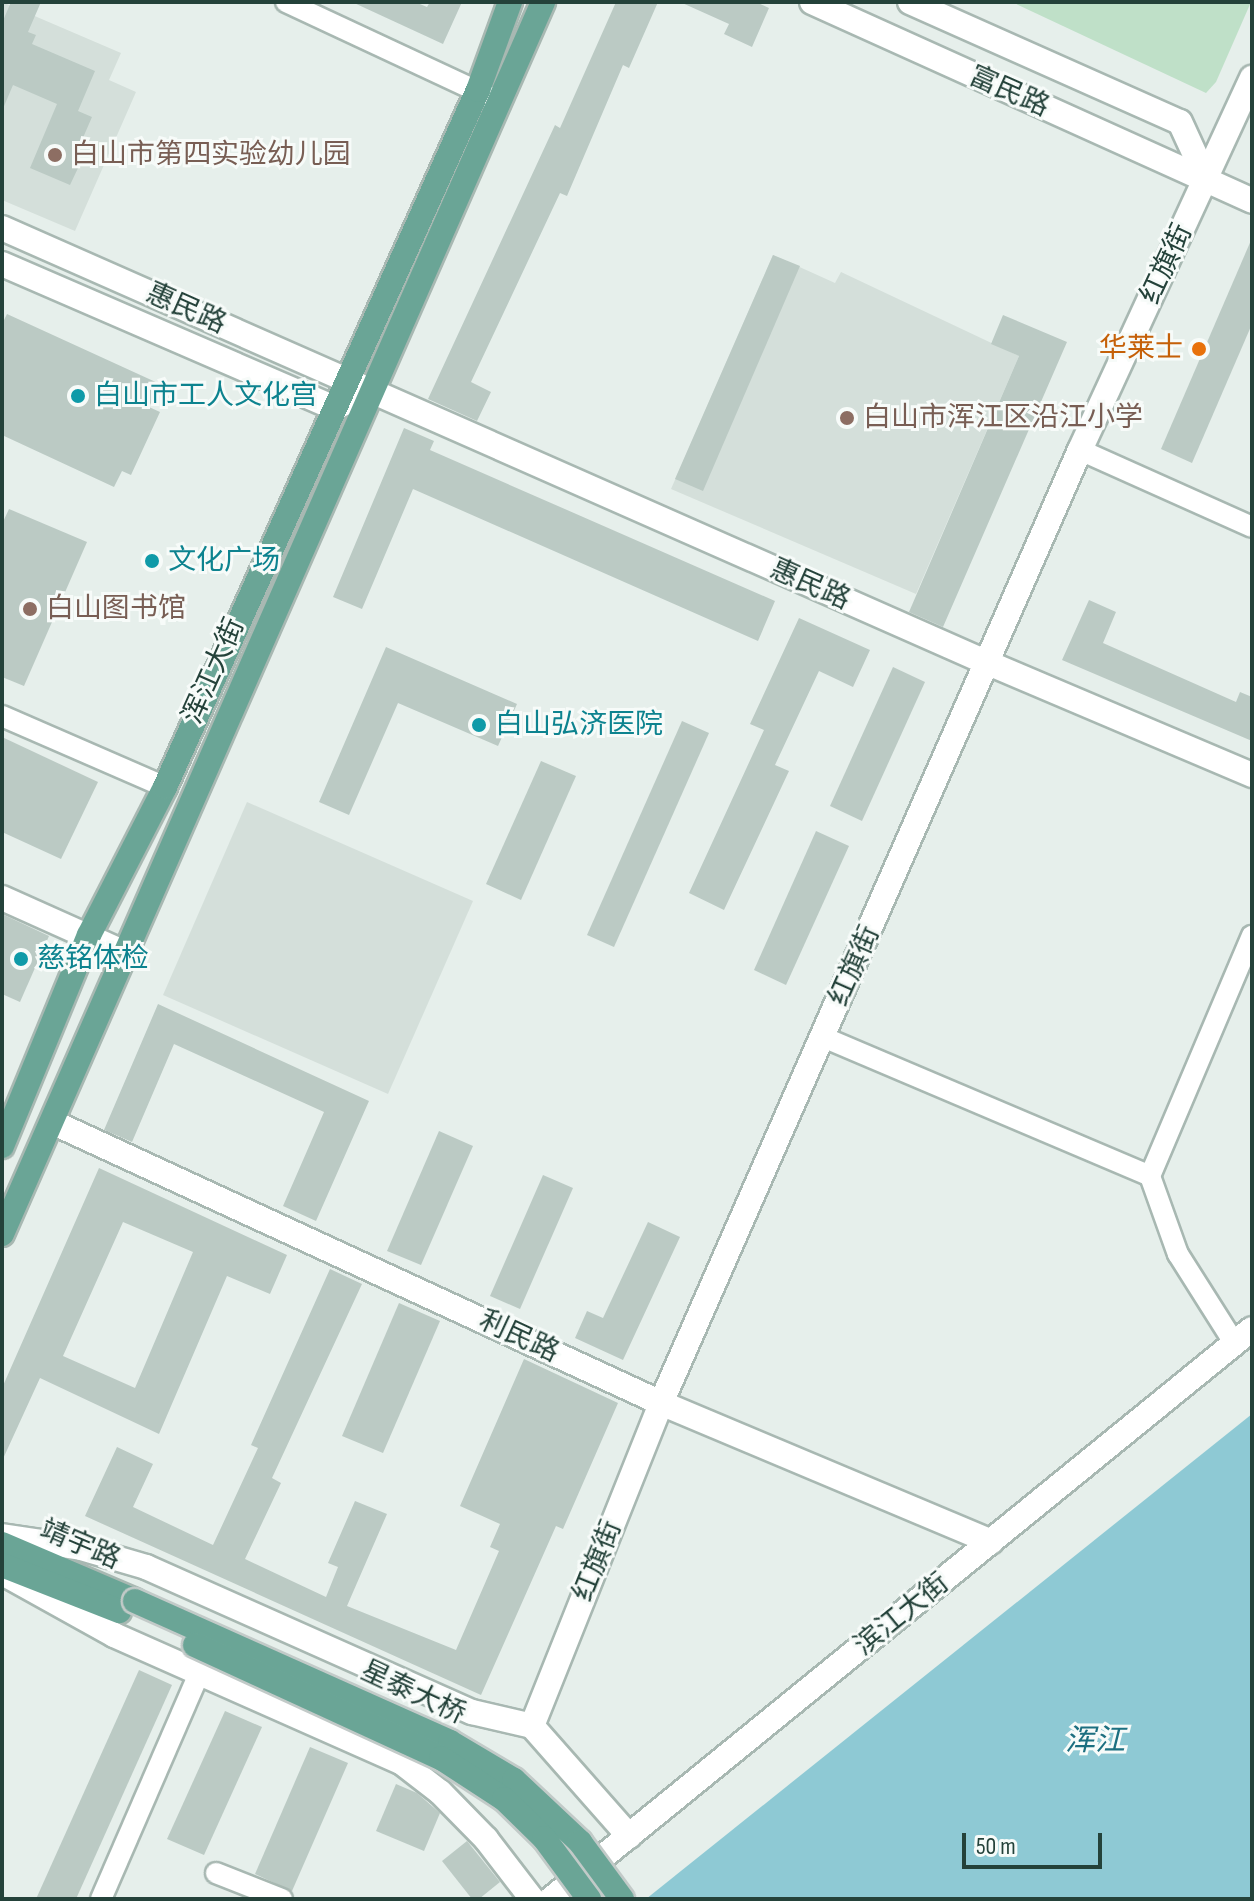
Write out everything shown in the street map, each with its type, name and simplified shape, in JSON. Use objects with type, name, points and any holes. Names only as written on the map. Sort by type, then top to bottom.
[{"type":"main road","name":"浑江大街","points":[[2,1146],[89,935],[165,787],[478,90],[510,2]]},
{"type":"main road","name":"浑江大街","points":[[2,1234],[123,952],[543,2]]},
{"type":"main road","name":"靖宇路","points":[[2,1544],[133,1608]]},
{"type":"main road","name":"靖宇路","points":[[2,1565],[133,1608]]},
{"type":"main road","name":"星泰大桥","points":[[133,1608],[441,1758],[504,1799],[544,1838],[589,1899]]},
{"type":"main road","name":"星泰大桥","points":[[133,1608],[450,1742],[514,1780],[580,1842],[622,1899]]},
{"type":"street","points":[[286,2],[500,103]]},
{"type":"street","name":"富民路","points":[[812,2],[1252,201]]},
{"type":"street","name":"富民路","points":[[910,2],[1180,122],[1207,181]]},
{"type":"street","name":"红旗街","points":[[532,1726],[661,1403],[1080,450],[1252,78]]},
{"type":"street","name":"惠民路","points":[[2,228],[988,663],[1252,775]]},
{"type":"street","name":"惠民路","points":[[2,264],[335,408]]},
{"type":"street","points":[[335,408],[370,391]]},
{"type":"street","points":[[1080,450],[1252,527]]},
{"type":"street","points":[[2,716],[165,787]]},
{"type":"street","points":[[2,898],[123,952]]},
{"type":"street","points":[[1243,1336],[1178,1254],[1150,1176],[1252,936]]},
{"type":"street","points":[[823,1037],[1150,1176]]},
{"type":"street","name":"利民路","points":[[52,1122],[661,1403],[991,1542]]},
{"type":"street","name":"滨江大街","points":[[551,1899],[1243,1336]]},
{"type":"street","points":[[2,1536],[81,1548],[146,1567],[472,1712],[532,1726],[629,1836]]},
{"type":"street","points":[[2,1572],[114,1635],[401,1762],[440,1792],[486,1839],[532,1899]]},
{"type":"street","points":[[101,1899],[200,1671]]},
{"type":"street","points":[[216,1873],[282,1899]]},
{"type":"shaded area","name":"白山市第四实验幼儿园","points":[[2,2],[121,53],[109,80],[136,92],[75,231],[2,200]]},
{"type":"shaded area","name":"白山市浑江区沿江小学","points":[[773,255],[835,283],[841,272],[1019,356],[916,594],[671,489]]},
{"type":"shaded area","points":[[247,802],[473,901],[388,1094],[163,995]]},
{"type":"green space","points":[[1012,2],[1251,2],[1216,82],[1206,93]]},
{"type":"water","name":"浑江","points":[[1252,1414],[1252,1899],[646,1899]]},
{"type":"building","points":[[11,2],[41,2],[28,32],[36,35],[32,44],[95,71],[78,111],[92,117],[72,163],[79,166],[70,185],[30,168],[57,104],[13,85],[2,111],[2,23]]},
{"type":"building","points":[[352,2],[415,2],[427,7],[430,2],[462,2],[443,44]]},
{"type":"building","points":[[616,2],[658,2],[629,68],[623,65],[567,196],[560,193],[471,382],[491,392],[477,421],[428,399],[555,125],[560,128]]},
{"type":"building","points":[[680,2],[756,2],[769,8],[752,47],[724,34],[729,24]]},
{"type":"building","points":[[1252,238],[1252,324],[1192,463],[1161,449]]},
{"type":"building","points":[[773,255],[800,266],[703,491],[675,479]]},
{"type":"building","name":"白山市工人文化宫","points":[[7,314],[160,384],[149,407],[160,412],[131,475],[122,471],[114,487],[2,435],[2,324]]},
{"type":"building","points":[[1003,315],[1067,342],[943,627],[909,612],[1019,356],[991,344]]},
{"type":"building","points":[[404,428],[434,441],[430,450],[775,601],[758,641],[413,489],[362,609],[333,597]]},
{"type":"building","name":"白山图书馆","points":[[9,509],[87,542],[24,686],[2,677],[2,524]]},
{"type":"building","points":[[1089,600],[1116,612],[1103,643],[1236,702],[1240,692],[1252,697],[1252,741],[1062,660]]},
{"type":"building","points":[[799,618],[870,650],[853,687],[819,671],[775,765],[789,771],[724,910],[689,893],[764,730],[750,724]]},
{"type":"building","name":"白山弘济医院","points":[[386,647],[517,704],[498,746],[398,703],[349,815],[319,802]]},
{"type":"building","points":[[893,667],[925,682],[862,821],[830,806]]},
{"type":"building","points":[[682,721],[709,733],[614,947],[587,935]]},
{"type":"building","points":[[2,737],[98,782],[61,859],[2,832]]},
{"type":"building","points":[[541,761],[576,776],[521,900],[486,884]]},
{"type":"building","points":[[816,831],[849,846],[786,985],[754,970]]},
{"type":"building","name":"慈铭体检","points":[[2,914],[49,936],[20,1002],[2,994]]},
{"type":"building","points":[[158,1004],[369,1101],[316,1221],[283,1206],[324,1112],[174,1044],[132,1142],[104,1130]]},
{"type":"building","points":[[439,1131],[473,1146],[421,1265],[387,1251]]},
{"type":"building","points":[[99,1168],[287,1255],[270,1294],[227,1276],[159,1434],[40,1378],[2,1461],[2,1388]],"holes":[[[123,1222],[193,1252],[135,1388],[63,1356]]]},
{"type":"building","points":[[543,1175],[573,1188],[520,1309],[490,1296]]},
{"type":"building","points":[[648,1222],[680,1237],[623,1360],[575,1338],[587,1311],[603,1318]]},
{"type":"building","points":[[330,1269],[362,1284],[272,1478],[281,1483],[245,1559],[326,1597],[338,1567],[328,1563],[355,1501],[387,1514],[347,1606],[456,1650],[499,1551],[490,1547],[500,1524],[460,1506],[524,1359],[618,1403],[563,1529],[556,1526],[481,1695],[85,1516],[117,1447],[153,1464],[133,1507],[213,1545],[258,1448],[251,1445]]},
{"type":"building","points":[[399,1303],[440,1321],[383,1453],[342,1436]]},
{"type":"building","points":[[139,1670],[172,1685],[76,1899],[36,1899]]},
{"type":"building","points":[[225,1711],[262,1727],[204,1855],[167,1839]]},
{"type":"building","points":[[310,1747],[348,1763],[292,1891],[255,1874]]},
{"type":"building","points":[[396,1784],[417,1793],[440,1813],[424,1851],[376,1831]]},
{"type":"building","points":[[467,1841],[500,1882],[479,1899],[472,1899],[442,1861]]},
{"type":"place","name":"白山市第四实验幼儿园","points":[[55,155]]},
{"type":"place","name":"华莱士","points":[[1199,349]]},
{"type":"place","name":"白山市工人文化宫","points":[[78,396]]},
{"type":"place","name":"白山市浑江区沿江小学","points":[[847,418]]},
{"type":"place","name":"文化广场","points":[[152,561]]},
{"type":"place","name":"白山图书馆","points":[[30,609]]},
{"type":"place","name":"白山弘济医院","points":[[479,725]]},
{"type":"place","name":"慈铭体检","points":[[21,959]]}]
